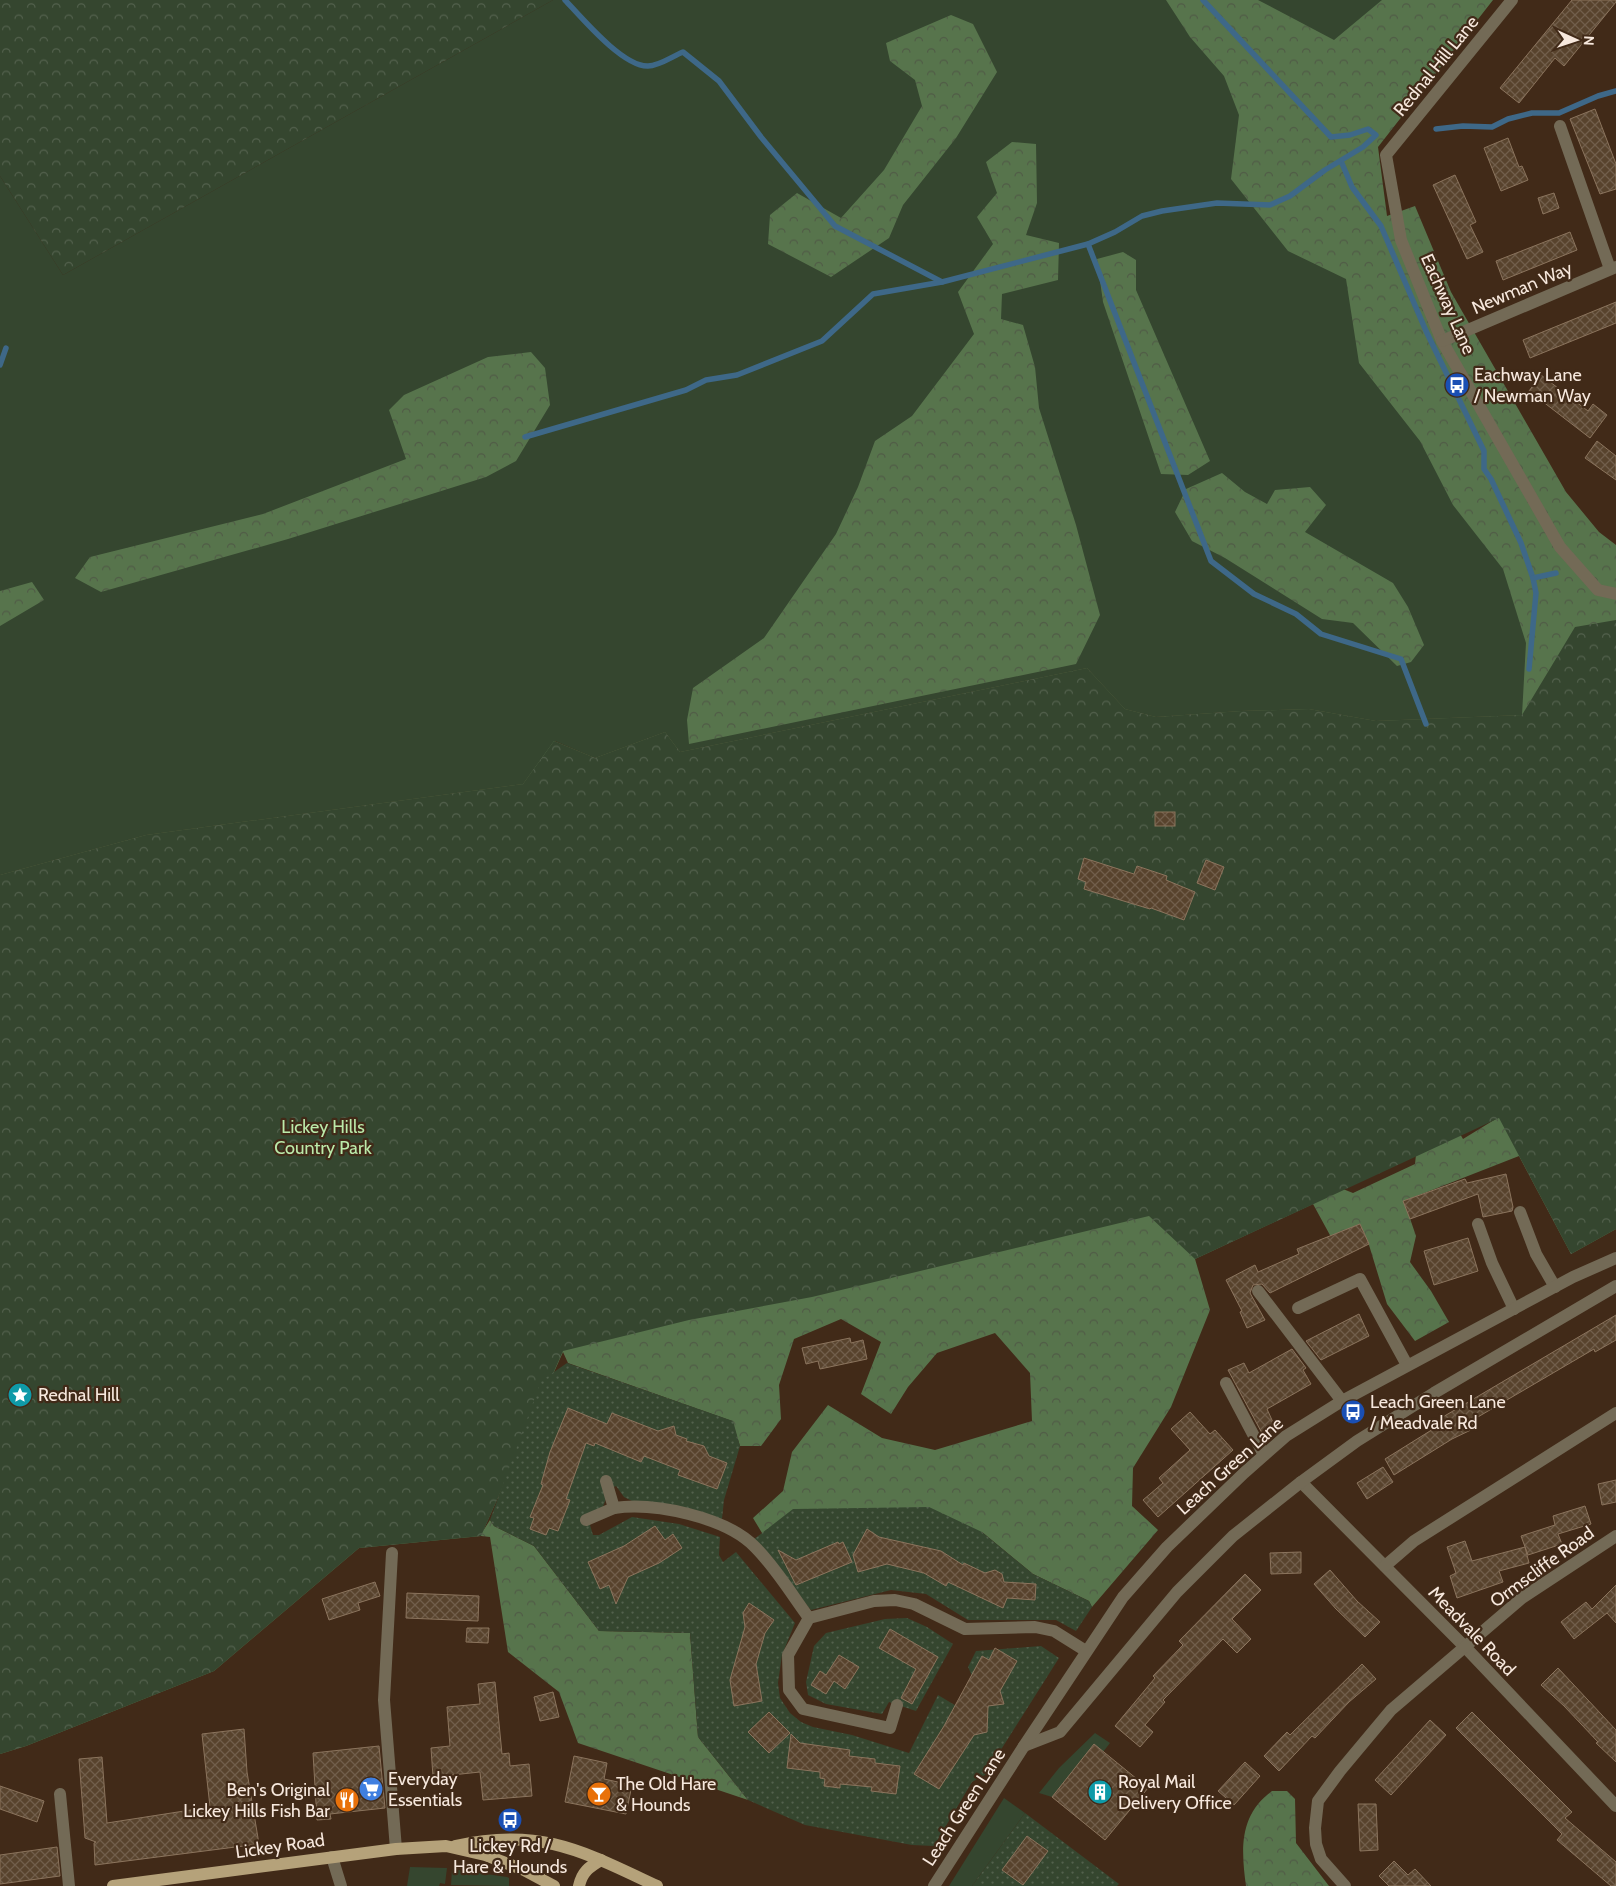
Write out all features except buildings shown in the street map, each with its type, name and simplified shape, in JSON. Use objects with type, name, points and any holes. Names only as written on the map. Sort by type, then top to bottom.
[{"type":"main road","name":"Lickey Road","points":[[112,1886],[396,1849],[453,1846],[487,1838],[534,1840],[570,1847],[657,1886]]},
{"type":"main road","name":"Lickey Road","points":[[453,1846],[506,1863],[554,1886]]},
{"type":"main road","points":[[579,1886],[581,1876],[586,1869],[601,1860]]},
{"type":"street","name":"Rednal Hill Lane","points":[[1386,155],[1512,0]]},
{"type":"street","points":[[1560,126],[1613,268]]},
{"type":"street","name":"Eachway Lane","points":[[1386,155],[1401,240],[1442,341],[1560,547],[1598,590],[1616,594]]},
{"type":"street","name":"Newman Way","points":[[1442,341],[1613,268]]},
{"type":"street","points":[[1520,1212],[1536,1254],[1555,1287]]},
{"type":"street","points":[[1478,1224],[1492,1263],[1514,1309]]},
{"type":"street","name":"Leach Green Lane","points":[[934,1886],[1086,1651],[1123,1598],[1167,1547],[1264,1455],[1286,1436],[1342,1401],[1555,1287],[1616,1258]]},
{"type":"street","points":[[1298,1308],[1360,1279],[1407,1365]]},
{"type":"street","name":"Leach Green Lane","points":[[1024,1746],[1060,1732],[1177,1592],[1233,1536],[1301,1482],[1356,1441],[1616,1286]]},
{"type":"street","points":[[1258,1291],[1342,1401]]},
{"type":"street","points":[[1226,1383],[1264,1455]]},
{"type":"street","points":[[1384,1566],[1414,1541],[1616,1413]]},
{"type":"street","points":[[606,1481],[614,1508]]},
{"type":"street","name":"Meadvale Road","points":[[1301,1482],[1466,1648],[1616,1806]]},
{"type":"street","points":[[586,1520],[614,1508],[634,1505],[681,1512],[721,1525],[755,1546],[809,1618]]},
{"type":"street","name":"Ormscliffe Road","points":[[1345,1886],[1321,1859],[1316,1844],[1315,1828],[1318,1801],[1391,1710],[1466,1648],[1522,1598],[1616,1536]]},
{"type":"street","points":[[392,1553],[384,1700],[396,1849]]},
{"type":"street","points":[[897,1705],[890,1728],[804,1709],[789,1690],[788,1655],[809,1618],[874,1601],[895,1600],[914,1604],[965,1630],[1035,1628],[1054,1631],[1086,1651]]},
{"type":"street","points":[[60,1794],[70,1886]]},
{"type":"street","points":[[332,1857],[341,1886]]},
{"type":"green space","points":[[0,0],[553,0],[63,275],[0,176]]},
{"type":"green space","points":[[553,0],[1440,0],[1328,149],[1575,627],[1522,715],[1376,721],[1309,709],[1241,711],[1156,717],[1125,709],[1087,668],[680,752],[665,732],[595,758],[555,741],[523,784],[146,835],[0,875],[0,176],[63,275]]},
{"type":"green space","name":"Lickey Hills Country Park","points":[[1166,0],[1258,0],[1334,40],[1382,0],[1493,0],[1378,147],[1387,216],[1415,206],[1451,292],[1566,492],[1599,532],[1616,545],[1616,795],[1247,1151],[1353,1193],[1415,1164],[1421,1109],[1449,1115],[1463,1139],[1499,1117],[1616,1229],[1571,1254],[1519,1156],[1404,1201],[1416,1236],[1410,1262],[1431,1291],[1449,1322],[1415,1341],[1387,1304],[1369,1245],[1360,1224],[1331,1237],[1313,1204],[1195,1259],[1210,1310],[1171,1407],[1133,1468],[1132,1506],[1158,1530],[1092,1607],[1089,1601],[1033,1574],[982,1532],[768,1543],[753,1518],[783,1491],[792,1452],[828,1405],[882,1438],[935,1450],[1032,1421],[1030,1373],[995,1333],[937,1353],[908,1387],[891,1414],[861,1394],[881,1342],[841,1319],[794,1339],[779,1385],[781,1419],[761,1446],[740,1446],[732,1421],[568,1363],[563,1352],[483,1531],[490,1520],[494,1526],[534,1546],[599,1631],[690,1633],[698,1737],[748,1800],[578,1743],[559,1692],[508,1652],[490,1537],[481,1536],[359,1548],[214,1671],[26,1746],[0,1754],[0,875],[146,835],[523,784],[554,741],[595,758],[665,732],[680,752],[1087,668],[1125,709],[1156,717],[1241,711],[1309,709],[1376,721],[1522,715],[1526,643],[1503,569],[1453,505],[1420,441],[1359,363],[1346,279],[1288,251],[1231,179],[1239,115],[1224,76],[1190,37]]},
{"type":"green space","points":[[951,15],[973,24],[997,72],[956,138],[903,205],[889,238],[831,277],[768,244],[770,215],[797,193],[841,218],[884,170],[922,106],[915,80],[890,61],[886,43]]},
{"type":"green space","points":[[1012,142],[1036,144],[1037,203],[1026,235],[1059,243],[1058,280],[1002,294],[1001,319],[1023,325],[1035,367],[1039,408],[1076,525],[1100,615],[1076,664],[689,744],[687,720],[693,688],[764,638],[836,534],[858,487],[875,441],[912,416],[974,334],[958,292],[993,244],[977,217],[997,193],[986,162]]},
{"type":"green space","points":[[1123,252],[1136,260],[1136,290],[1210,461],[1188,475],[1161,474],[1103,302],[1097,259]]},
{"type":"green space","points":[[531,352],[545,368],[550,405],[516,461],[486,477],[288,539],[101,592],[75,578],[90,557],[263,514],[406,459],[389,410],[404,395],[488,357]]},
{"type":"green space","points":[[1222,473],[1245,492],[1267,504],[1275,490],[1310,487],[1326,505],[1305,532],[1393,583],[1408,607],[1424,645],[1411,662],[1397,666],[1353,623],[1322,619],[1225,558],[1192,541],[1175,512],[1186,489]]},
{"type":"green space","points":[[32,582],[44,600],[0,626],[0,591]]},
{"type":"green space","name":"Lickey Hills Country Park","points":[[1616,620],[1616,1229],[1571,1254],[1499,1118],[1195,1259],[1149,1216],[812,1297],[689,1320],[563,1351],[481,1536],[359,1548],[214,1671],[26,1746],[0,1754],[0,875],[146,835],[523,784],[554,741],[595,758],[665,732],[680,752],[1087,668],[1125,709],[1156,717],[1241,711],[1309,709],[1376,721],[1522,715],[1575,627]]},
{"type":"green space","points":[[567,1363],[733,1421],[740,1446],[724,1500],[722,1519],[634,1502],[624,1497],[616,1486],[610,1489],[602,1509],[590,1525],[593,1535],[599,1535],[632,1517],[679,1524],[720,1537],[719,1555],[723,1562],[736,1552],[795,1623],[782,1655],[778,1683],[780,1698],[790,1713],[801,1722],[813,1727],[852,1735],[909,1753],[938,1695],[958,1707],[973,1678],[968,1667],[976,1651],[1041,1646],[1059,1658],[985,1775],[972,1782],[934,1846],[912,1845],[805,1825],[748,1800],[698,1737],[690,1633],[599,1631],[534,1546],[494,1526],[490,1520],[541,1381]]},
{"type":"green space","points":[[929,1507],[982,1532],[1033,1574],[1089,1601],[1092,1607],[1076,1631],[1056,1620],[968,1620],[926,1594],[891,1590],[811,1610],[753,1540],[793,1509]]},
{"type":"green space","points":[[907,1618],[927,1627],[953,1644],[916,1711],[889,1702],[882,1714],[826,1704],[808,1695],[806,1682],[814,1646],[826,1633],[885,1619]]},
{"type":"green space","points":[[1095,1733],[1110,1743],[1103,1752],[1094,1744],[1052,1797],[1039,1793],[1059,1768]]},
{"type":"green space","points":[[1272,1791],[1287,1791],[1295,1799],[1296,1843],[1329,1886],[1246,1886],[1243,1846],[1248,1822],[1261,1800]]},
{"type":"green space","points":[[1004,1798],[1025,1813],[972,1886],[949,1886]]},
{"type":"green space","points":[[1025,1813],[1119,1884],[1117,1886],[972,1886]]},
{"type":"green space","points":[[410,1867],[447,1868],[445,1884],[440,1883],[439,1886],[407,1886]]},
{"type":"green space","points":[[452,1869],[507,1877],[509,1878],[509,1886],[451,1885]]},
{"type":"waterway","points":[[565,0],[615,50],[638,64],[648,66],[657,64],[683,52],[719,81],[761,137],[835,226],[942,282]]},
{"type":"waterway","points":[[525,437],[686,390],[706,380],[737,375],[822,341],[873,294],[942,282],[1088,244],[1115,232],[1142,216],[1162,211],[1217,203],[1270,205],[1290,196],[1325,170],[1363,147],[1376,135],[1368,129],[1350,135],[1331,137],[1203,0]]},
{"type":"waterway","points":[[1436,129],[1463,126],[1492,127],[1508,119],[1532,113],[1559,113],[1598,96],[1616,91]]},
{"type":"waterway","points":[[1341,161],[1352,187],[1381,226],[1426,331],[1484,451],[1484,469],[1491,479],[1521,543],[1536,593],[1529,669]]},
{"type":"waterway","points":[[1088,244],[1211,561],[1254,594],[1296,614],[1321,634],[1401,659],[1426,724]]},
{"type":"waterway","points":[[0,365],[6,348]]},
{"type":"waterway","points":[[1533,578],[1556,573]]},
{"type":"place","name":"Eachway Lane / Newman Way","points":[[1457,385]]},
{"type":"place","name":"Rednal Hill","points":[[20,1395]]},
{"type":"place","name":"Leach Green Lane / Meadvale Rd","points":[[1353,1412]]},
{"type":"place","name":"Everyday Essentials","points":[[371,1789]]},
{"type":"place","name":"Royal Mail Delivery Office","points":[[1100,1792]]},
{"type":"place","name":"The Old Hare & Hounds","points":[[599,1794]]},
{"type":"place","name":"Ben's Original Lickey Hills Fish Bar","points":[[347,1800]]},
{"type":"place","name":"Lickey Rd / Hare & Hounds","points":[[510,1820]]}]
